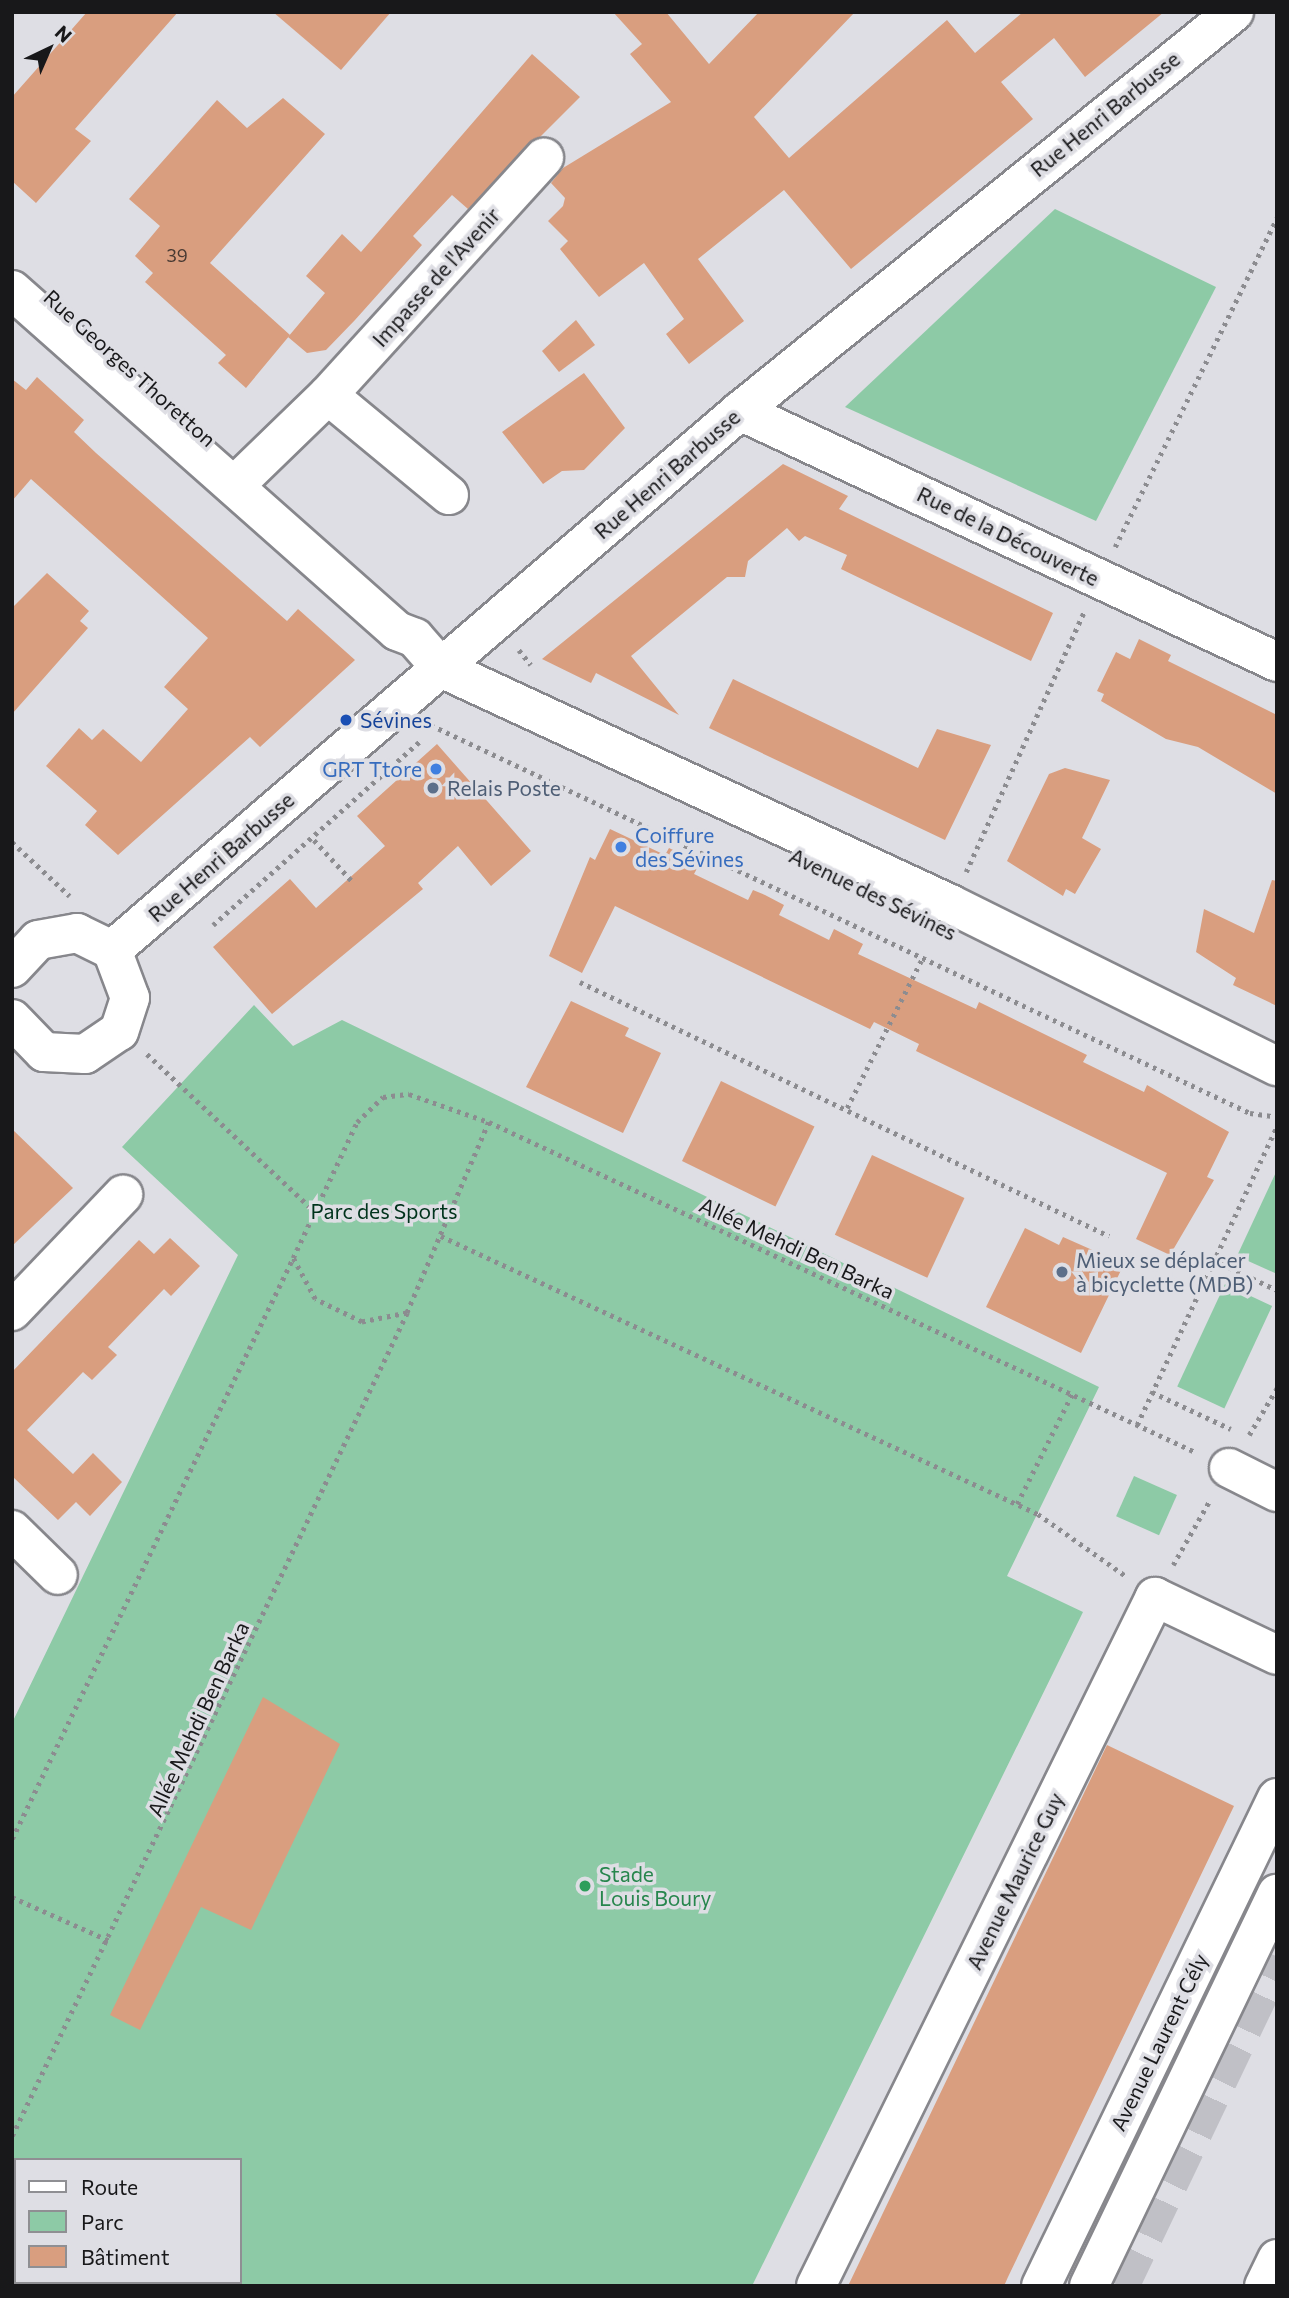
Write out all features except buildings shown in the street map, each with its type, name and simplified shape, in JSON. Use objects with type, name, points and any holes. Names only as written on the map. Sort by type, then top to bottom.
[{"type":"main road","name":"Rue Henri Barbusse","points":[[112,950],[740,411],[1234,12]]},
{"type":"main road","name":"Impasse de l'Avenir","points":[[328,395],[544,158]]},
{"type":"main road","name":"Rue Georges Thoretton","points":[[12,263],[241,479]]},
{"type":"main road","name":"Rue Georges Thoretton","points":[[12,290],[412,618],[415,638],[442,668]]},
{"type":"main road","points":[[241,479],[328,395],[449,495]]},
{"type":"main road","name":"Rue de la Découverte","points":[[740,411],[1277,662]]},
{"type":"main road","name":"Avenue des Sévines","points":[[442,668],[925,892],[1277,1066]]},
{"type":"main road","name":"Avenue des Sévines","points":[[481,688],[491,706],[964,938],[1277,1083]]},
{"type":"main road","points":[[12,968],[38,940],[57,933],[76,933],[112,950],[130,998],[119,1031],[104,1045],[75,1056],[44,1052],[17,1039]]},
{"type":"main road","points":[[12,1311],[123,1195]]},
{"type":"main road","points":[[1238,1453],[1277,1492]]},
{"type":"main road","points":[[12,1530],[58,1575]]},
{"type":"main road","points":[[1155,1597],[1277,1655]]},
{"type":"main road","name":"Avenue Maurice Guy","points":[[816,2286],[1155,1597]]},
{"type":"main road","name":"Avenue Laurent Cély","points":[[1041,2286],[1277,1798]]},
{"type":"main road","points":[[1089,2286],[1277,1894]]},
{"type":"main road","points":[[1264,2286],[1277,2259]]},
{"type":"path","points":[[964,876],[1098,580],[1277,218]]},
{"type":"path","points":[[421,717],[447,738],[923,957],[1250,1113],[1277,1117]]},
{"type":"path","points":[[213,925],[314,839],[419,742]]},
{"type":"path","points":[[314,839],[354,882]]},
{"type":"path","points":[[12,842],[80,906]]},
{"type":"path","points":[[847,1108],[923,957]]},
{"type":"path","points":[[580,982],[1109,1236]]},
{"type":"path","points":[[119,1031],[314,1211]]},
{"type":"path","name":"Allée Mehdi Ben Barka","points":[[12,1839],[357,1122],[383,1097],[410,1094],[489,1122],[1137,1425],[1238,1453]]},
{"type":"path","name":"Allée Mehdi Ben Barka","points":[[12,2136],[110,1941],[407,1313],[489,1122]]},
{"type":"path","points":[[1137,1425],[1277,1126]]},
{"type":"path","points":[[441,1236],[1038,1514],[1155,1597],[1277,1388]]},
{"type":"path","points":[[293,1258],[315,1299],[362,1322],[407,1313]]},
{"type":"path","points":[[1214,1260],[1277,1290]]},
{"type":"path","points":[[1152,1392],[1238,1453]]},
{"type":"path","points":[[1017,1504],[1072,1394]]},
{"type":"path","points":[[12,1897],[110,1941]]},
{"type":"green space","points":[[1055,209],[1216,287],[1096,521],[845,407]]},
{"type":"green space","name":"Parc des Sports","points":[[254,1005],[293,1046],[342,1020],[1099,1387],[1007,1576],[1083,1612],[752,2286],[12,2286],[12,1723],[238,1255],[122,1147]]},
{"type":"green space","points":[[1277,1170],[1277,1274],[1237,1256]]},
{"type":"green space","points":[[1225,1284],[1272,1306],[1224,1408],[1177,1386]]},
{"type":"green space","points":[[1134,1476],[1177,1495],[1159,1535],[1116,1516]]},
{"type":"tunnel","points":[[1120,2286],[1277,1957]]},
{"type":"place","name":"Sévines","points":[[346,720]]},
{"type":"place","name":"GRT Ttore","points":[[436,769]]},
{"type":"place","name":"Relais Poste","points":[[433,788]]},
{"type":"place","name":"Coiffure des Sévines","points":[[621,847]]},
{"type":"place","name":"Mieux se déplacer à bicyclette (MDB)","points":[[1062,1272]]},
{"type":"place","name":"Stade Louis Boury","points":[[585,1886]]}]
